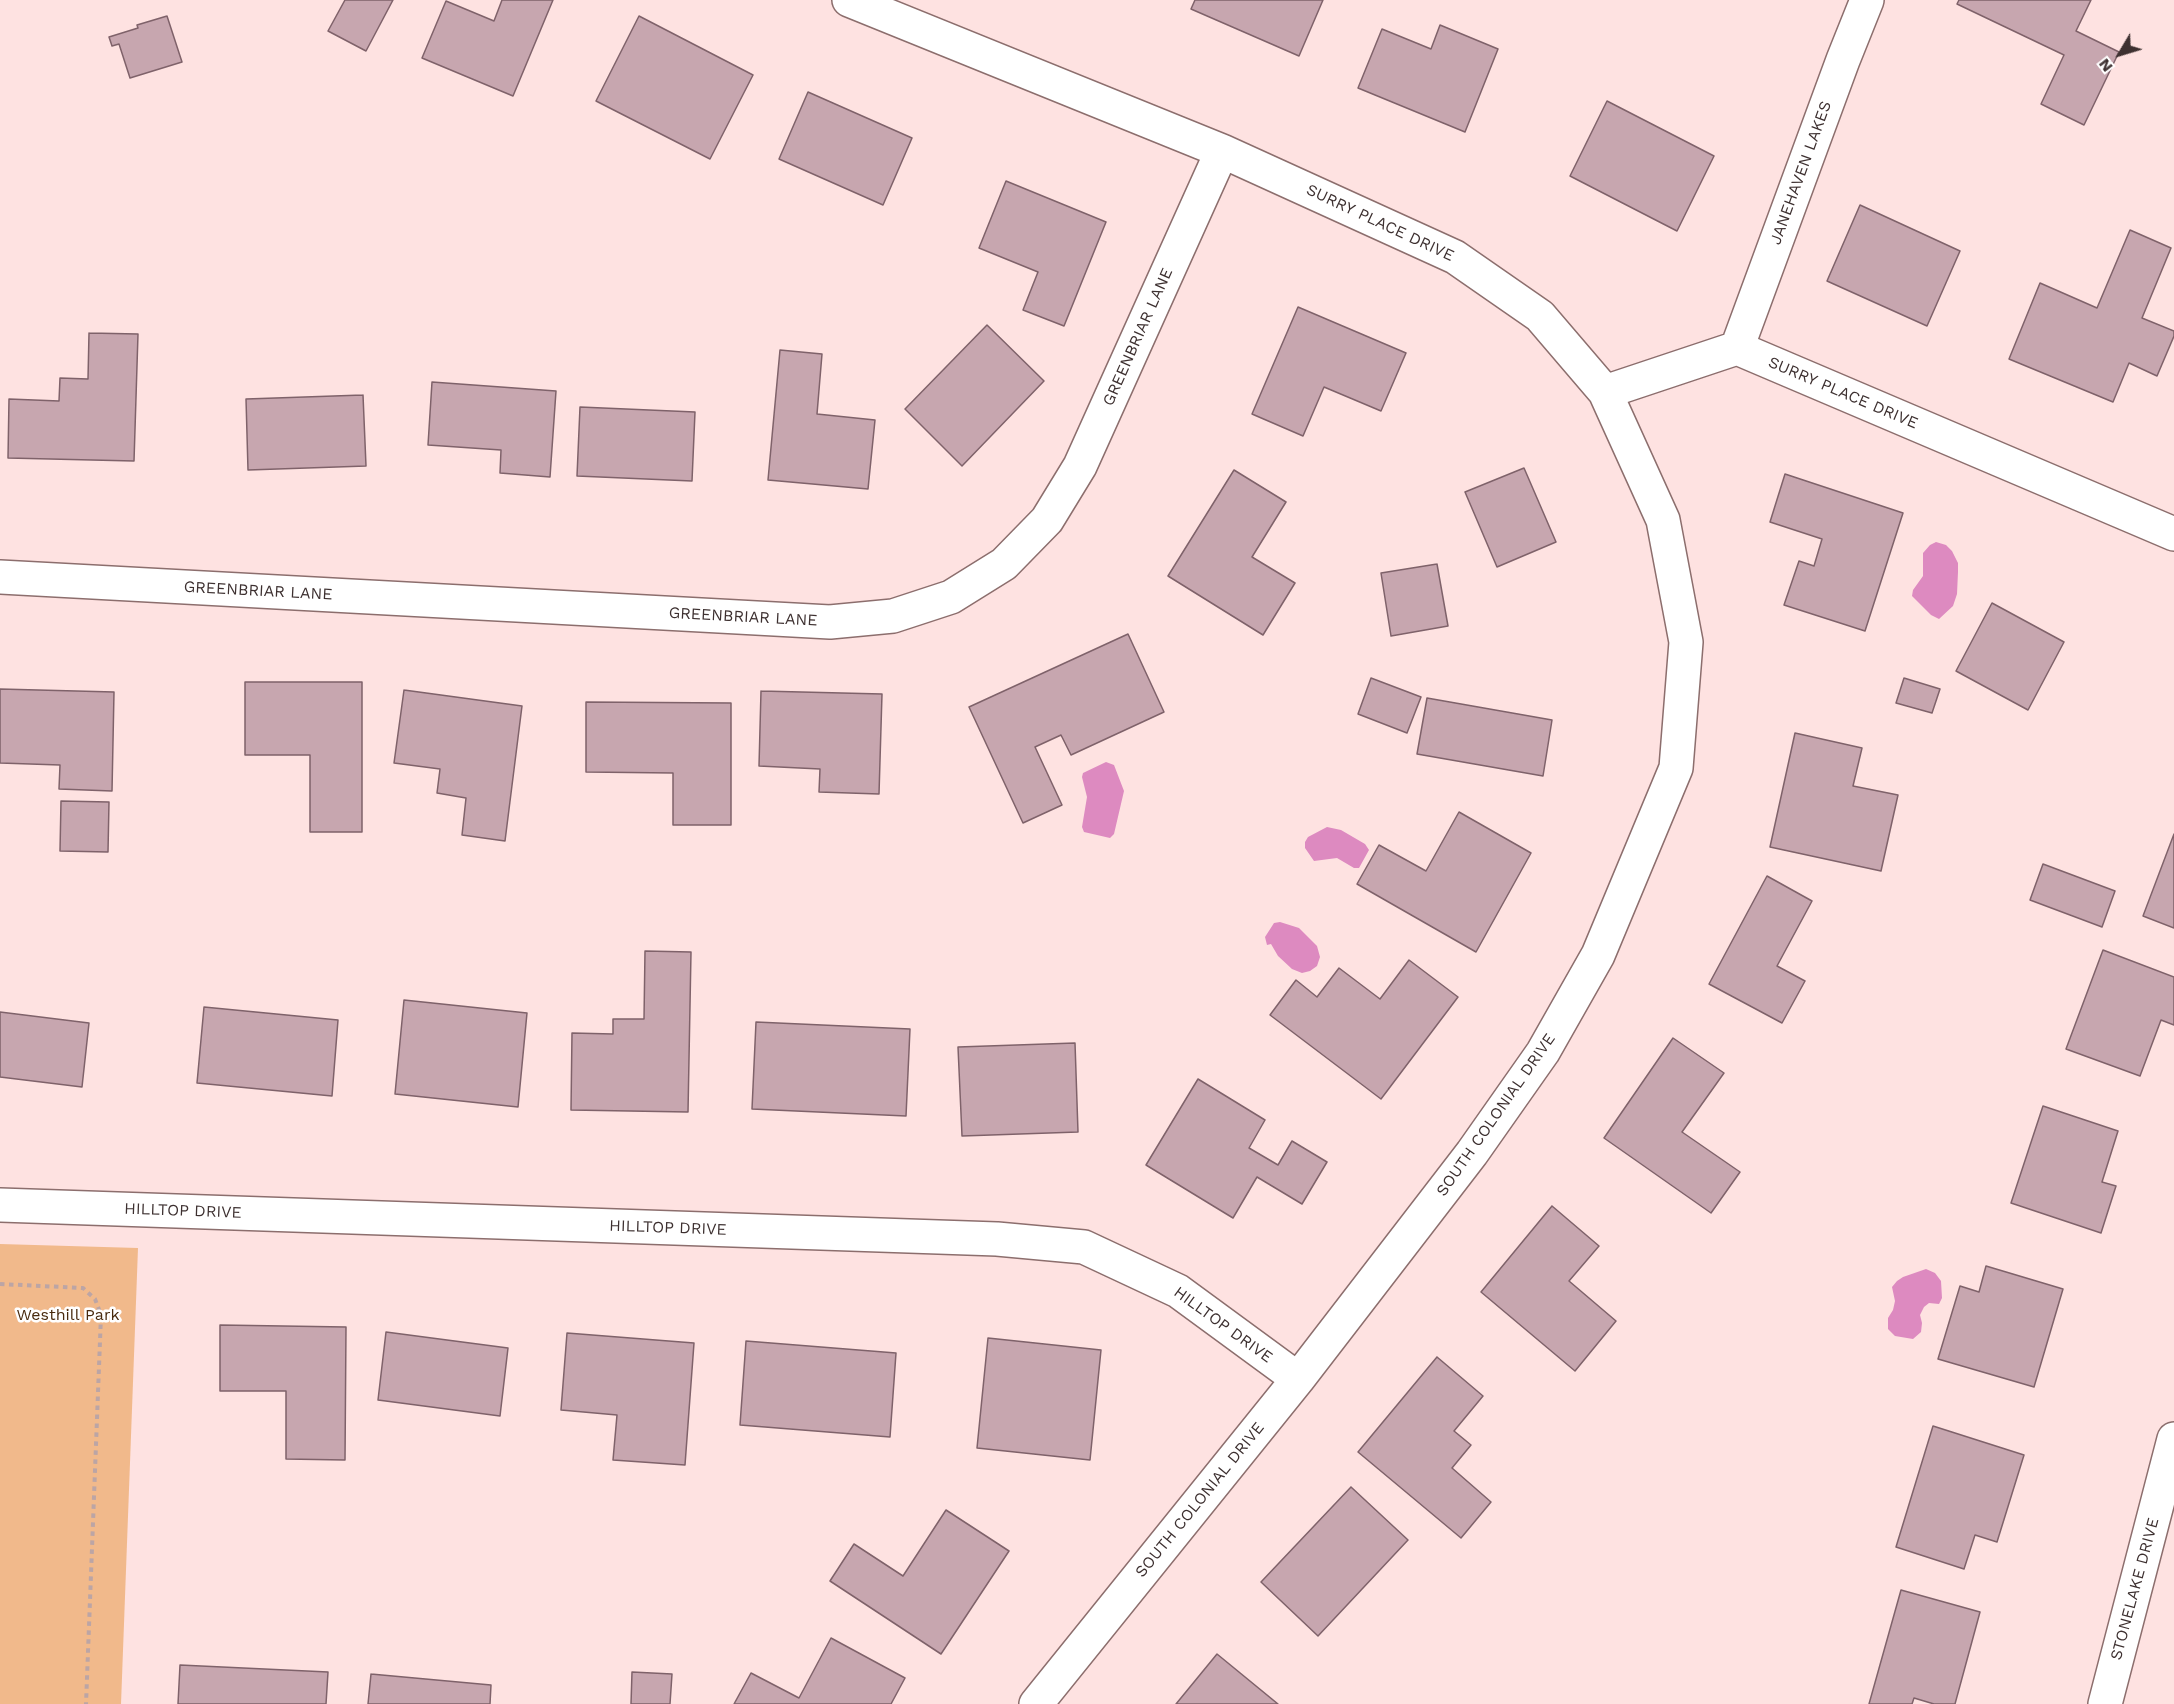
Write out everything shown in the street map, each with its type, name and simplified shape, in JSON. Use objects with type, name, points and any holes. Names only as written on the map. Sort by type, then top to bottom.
[{"type":"street","name":"SURRY PLACE DRIVE","points":[[849,0],[1222,151],[1455,257],[1540,316],[1605,392]]},
{"type":"street","name":"JANEHAVEN LAKES","points":[[1737,348],[1867,0]]},
{"type":"street","name":"GREENBRIAR LANE","points":[[0,577],[830,622],[893,616],[951,597],[1004,564],[1047,520],[1080,466],[1222,151]]},
{"type":"street","name":"SURRY PLACE DRIVE","points":[[1737,348],[2174,534]]},
{"type":"street","points":[[1605,392],[1737,348]]},
{"type":"street","name":"SOUTH COLONIAL DRIVE","points":[[1036,1704],[1298,1379],[1472,1153],[1543,1052],[1598,955],[1676,768],[1686,642],[1662,520],[1605,392]]},
{"type":"street","name":"HILLTOP DRIVE","points":[[0,1205],[928,1236],[997,1239],[1083,1247],[1178,1291],[1298,1379]]},
{"type":"street","name":"STONELAKE DRIVE","points":[[2105,1704],[2174,1439]]},
{"type":"path","points":[[0,1284],[83,1288],[95,1299],[101,1315],[86,1704]]},
{"type":"green space","name":"Westhill Park","points":[[0,1244],[138,1248],[121,1704],[0,1704]]},
{"type":"shaded area","points":[[1936,542],[1946,545],[1958,563],[1957,594],[1953,606],[1939,619],[1931,615],[1912,596],[1913,590],[1923,576],[1923,553]]},
{"type":"shaded area","points":[[1106,762],[1114,765],[1124,791],[1114,834],[1110,838],[1084,832],[1082,827],[1087,797],[1083,773]]},
{"type":"shaded area","points":[[1327,827],[1341,830],[1365,844],[1369,850],[1359,868],[1354,868],[1337,858],[1314,861],[1305,848],[1305,842],[1308,837]]},
{"type":"shaded area","points":[[1280,922],[1299,928],[1317,946],[1320,957],[1317,966],[1302,973],[1292,969],[1278,956],[1271,944],[1267,945],[1265,937],[1274,923]]},
{"type":"shaded area","points":[[1926,1269],[1935,1273],[1941,1281],[1942,1298],[1939,1304],[1929,1303],[1924,1307],[1920,1315],[1921,1332],[1913,1339],[1895,1336],[1888,1329],[1888,1318],[1895,1301],[1892,1287],[1903,1277]]},
{"type":"building","points":[[345,0],[393,0],[366,51],[328,31]]},
{"type":"building","points":[[502,0],[553,0],[513,96],[422,58],[446,1],[494,21]]},
{"type":"building","points":[[1195,0],[1323,0],[1299,56],[1191,9]]},
{"type":"building","points":[[1959,0],[2091,0],[2076,31],[2119,52],[2084,125],[2041,104],[2064,55],[1957,4]]},
{"type":"building","points":[[167,16],[182,62],[130,78],[119,44],[112,46],[109,37]]},
{"type":"building","points":[[639,16],[753,75],[710,159],[596,101]]},
{"type":"building","points":[[1440,25],[1498,49],[1465,132],[1358,88],[1382,29],[1431,49]]},
{"type":"building","points":[[808,92],[912,138],[883,205],[779,159]]},
{"type":"building","points":[[1607,101],[1714,156],[1677,231],[1570,176]]},
{"type":"building","points":[[1006,181],[1106,222],[1064,326],[1023,310],[1038,272],[979,248]]},
{"type":"building","points":[[1860,205],[1960,251],[1927,326],[1827,281]]},
{"type":"building","points":[[2130,230],[2171,248],[2142,318],[2174,331],[2157,376],[2129,363],[2113,402],[2009,359],[2040,283],[2097,308]]},
{"type":"building","points":[[1298,307],[1406,353],[1381,411],[1324,387],[1303,436],[1252,414]]},
{"type":"building","points":[[987,325],[1044,381],[962,466],[905,409]]},
{"type":"building","points":[[89,333],[138,334],[134,461],[8,458],[9,399],[59,401],[60,378],[88,379]]},
{"type":"building","points":[[780,350],[822,354],[817,414],[875,420],[868,489],[768,480]]},
{"type":"building","points":[[432,382],[556,391],[550,477],[500,473],[501,450],[428,445]]},
{"type":"building","points":[[363,395],[366,466],[248,470],[246,399]]},
{"type":"building","points":[[580,407],[695,412],[692,481],[577,476]]},
{"type":"building","points":[[1524,468],[1556,542],[1497,567],[1465,492]]},
{"type":"building","points":[[1234,470],[1286,502],[1252,557],[1295,583],[1263,635],[1168,576]]},
{"type":"building","points":[[1785,474],[1903,513],[1865,631],[1784,605],[1799,561],[1814,566],[1822,539],[1770,522]]},
{"type":"building","points":[[1437,564],[1448,626],[1391,636],[1381,573]]},
{"type":"building","points":[[1992,603],[2064,642],[2028,710],[1956,671]]},
{"type":"building","points":[[1128,634],[1164,712],[1071,755],[1061,735],[1035,747],[1062,805],[1023,823],[969,707]]},
{"type":"building","points":[[1371,678],[1421,697],[1407,733],[1358,714]]},
{"type":"building","points":[[1904,678],[1940,689],[1932,713],[1896,703]]},
{"type":"building","points":[[245,682],[362,682],[362,832],[310,832],[310,755],[245,755]]},
{"type":"building","points":[[0,689],[114,692],[112,791],[59,789],[60,765],[0,763]]},
{"type":"building","points":[[404,690],[522,706],[505,841],[462,835],[466,798],[437,793],[440,769],[394,763]]},
{"type":"building","points":[[761,691],[882,694],[879,794],[819,792],[820,769],[759,766]]},
{"type":"building","points":[[1427,698],[1552,720],[1543,776],[1417,754]]},
{"type":"building","points":[[586,702],[731,703],[731,825],[673,825],[673,773],[586,772]]},
{"type":"building","points":[[1795,733],[1862,748],[1853,786],[1898,795],[1881,871],[1770,847]]},
{"type":"building","points":[[61,801],[109,802],[108,852],[60,851]]},
{"type":"building","points":[[1459,812],[1531,853],[1476,952],[1357,884],[1379,845],[1426,871]]},
{"type":"building","points":[[2174,834],[2174,928],[2143,916]]},
{"type":"building","points":[[2043,864],[2115,891],[2102,927],[2030,900]]},
{"type":"building","points":[[1767,876],[1812,901],[1777,966],[1805,981],[1782,1023],[1709,984]]},
{"type":"building","points":[[2103,950],[2174,977],[2174,1025],[2161,1020],[2140,1076],[2066,1049]]},
{"type":"building","points":[[645,951],[691,952],[688,1112],[571,1110],[572,1033],[613,1034],[613,1019],[644,1019]]},
{"type":"building","points":[[1409,960],[1458,997],[1381,1099],[1270,1015],[1296,980],[1317,997],[1339,968],[1380,999]]},
{"type":"building","points":[[404,1000],[527,1013],[518,1107],[395,1094]]},
{"type":"building","points":[[204,1007],[338,1020],[332,1096],[197,1083]]},
{"type":"building","points":[[0,1012],[89,1023],[82,1087],[0,1077]]},
{"type":"building","points":[[756,1022],[910,1029],[906,1116],[752,1109]]},
{"type":"building","points":[[1673,1038],[1724,1073],[1682,1132],[1740,1172],[1711,1213],[1604,1138]]},
{"type":"building","points":[[1075,1043],[1078,1132],[962,1136],[958,1047]]},
{"type":"building","points":[[1198,1079],[1265,1120],[1249,1148],[1278,1165],[1292,1141],[1327,1162],[1302,1204],[1257,1177],[1233,1218],[1146,1165]]},
{"type":"building","points":[[2043,1106],[2118,1131],[2102,1182],[2116,1186],[2101,1233],[2011,1203]]},
{"type":"building","points":[[1552,1206],[1599,1246],[1569,1281],[1616,1321],[1575,1371],[1481,1292]]},
{"type":"building","points":[[1986,1266],[2063,1289],[2034,1387],[1938,1359],[1960,1286],[1979,1292]]},
{"type":"building","points":[[220,1325],[346,1327],[345,1460],[286,1459],[286,1391],[220,1391]]},
{"type":"building","points":[[386,1332],[508,1348],[500,1416],[378,1400]]},
{"type":"building","points":[[567,1333],[694,1343],[685,1465],[613,1460],[617,1415],[561,1410]]},
{"type":"building","points":[[988,1338],[1101,1350],[1090,1460],[977,1448]]},
{"type":"building","points":[[746,1341],[896,1353],[890,1437],[740,1425]]},
{"type":"building","points":[[1437,1357],[1483,1396],[1454,1431],[1471,1445],[1452,1468],[1491,1502],[1461,1538],[1358,1452]]},
{"type":"building","points":[[1933,1426],[2024,1455],[1997,1542],[1975,1535],[1964,1569],[1896,1547]]},
{"type":"building","points":[[1351,1487],[1408,1540],[1318,1636],[1261,1582]]},
{"type":"building","points":[[946,1510],[1009,1551],[941,1654],[830,1581],[854,1544],[903,1576]]},
{"type":"building","points":[[1901,1590],[1980,1612],[1955,1704],[1934,1704],[1914,1698],[1912,1704],[1869,1704]]},
{"type":"building","points":[[831,1638],[905,1678],[891,1704],[734,1704],[751,1673],[799,1698]]},
{"type":"building","points":[[1217,1654],[1278,1704],[1176,1704]]},
{"type":"building","points":[[180,1665],[328,1672],[326,1704],[178,1704]]},
{"type":"building","points":[[632,1672],[672,1674],[670,1704],[631,1704]]},
{"type":"building","points":[[371,1674],[491,1685],[490,1704],[368,1704]]}]
